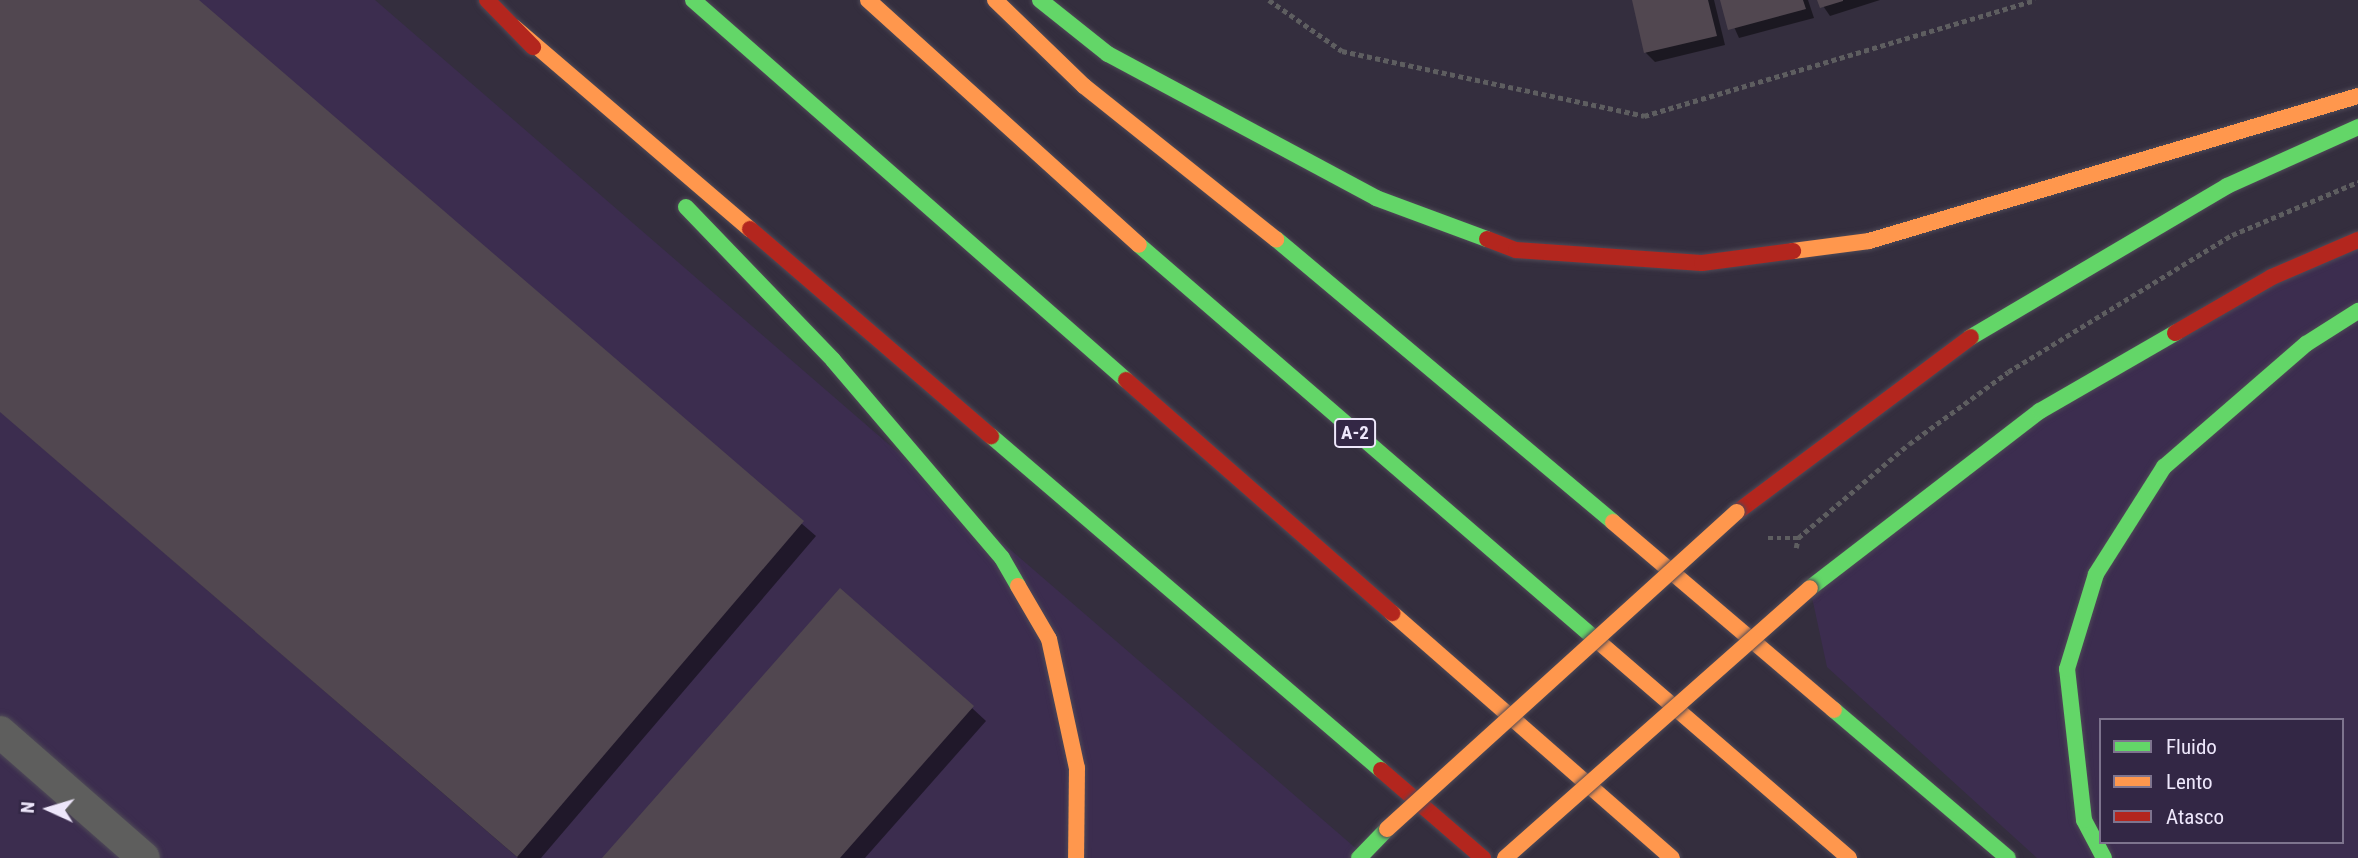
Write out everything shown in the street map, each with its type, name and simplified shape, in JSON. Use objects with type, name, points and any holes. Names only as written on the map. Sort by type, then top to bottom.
[{"type":"main road","points":[[487,0],[649,169]]},
{"type":"main road","points":[[693,0],[1672,858]]},
{"type":"main road","name":"A-2","points":[[868,0],[1021,143],[1849,858]]},
{"type":"main road","points":[[995,0],[1084,86],[1324,276],[2008,858]]},
{"type":"main road","points":[[1040,0],[1108,54],[1376,198],[1529,251],[1702,263],[1869,241],[2358,96]]},
{"type":"main road","points":[[514,27],[1483,858]]},
{"type":"main road","points":[[1359,858],[1387,829],[1737,512],[1969,338],[2098,258],[2227,186],[2358,127]]},
{"type":"main road","points":[[669,189],[833,360],[1002,558],[1049,639],[1077,768],[1076,858]]},
{"type":"main road","points":[[1505,858],[1810,588],[2040,411],[2272,277],[2358,240]]},
{"type":"main road","points":[[2104,858],[2084,821],[2067,669],[2096,574],[2164,467],[2306,344],[2358,311]]},
{"type":"street","points":[[0,732],[144,858]]},
{"type":"path","points":[[1269,0],[1342,51],[1644,116],[2035,0]]},
{"type":"path","points":[[1793,561],[1798,538],[1909,444],[2008,372],[2232,235],[2358,181]]},
{"type":"path","points":[[1760,538],[1798,538]]},
{"type":"shaded area","points":[[0,0],[375,0],[1367,858],[0,858]]},
{"type":"shaded area","points":[[2358,240],[2358,858],[2037,858],[1827,667],[1810,588],[2040,411]]},
{"type":"building","points":[[0,0],[199,0],[804,521],[517,857],[0,412]]},
{"type":"building","points":[[1632,0],[1708,0],[1717,36],[1644,53]]},
{"type":"building","points":[[1720,0],[1803,0],[1806,9],[1728,30]]},
{"type":"building","points":[[1817,0],[1843,0],[1843,1],[1820,8]]},
{"type":"building","points":[[840,588],[974,706],[840,858],[602,858]]},
{"type":"traffic: fast","points":[[693,0],[1126,380]]},
{"type":"traffic: fast","points":[[1040,0],[1108,54],[1376,198],[1487,239]]},
{"type":"traffic: fast","points":[[1971,337],[2227,186],[2358,127]]},
{"type":"traffic: fast","points":[[686,207],[833,360],[1002,558],[1018,586]]},
{"type":"traffic: fast","points":[[1276,239],[1613,522]]},
{"type":"traffic: fast","points":[[1139,245],[1600,643]]},
{"type":"traffic: fast","points":[[2104,858],[2084,820],[2067,669],[2096,574],[2164,467],[2306,344],[2358,311]]},
{"type":"traffic: fast","points":[[1810,588],[2040,411],[2175,333]]},
{"type":"traffic: fast","points":[[991,436],[1381,770]]},
{"type":"traffic: fast","points":[[1834,710],[2008,858]]},
{"type":"traffic: fast","points":[[1359,858],[1387,829]]},
{"type":"traffic: slow","points":[[868,0],[1139,245]]},
{"type":"traffic: slow","points":[[995,0],[1084,86],[1276,239]]},
{"type":"traffic: slow","points":[[514,27],[750,229]]},
{"type":"traffic: slow","points":[[1793,251],[1869,241],[2358,96]]},
{"type":"traffic: slow","points":[[1387,829],[1737,512]]},
{"type":"traffic: slow","points":[[1613,522],[1834,710]]},
{"type":"traffic: slow","points":[[1018,586],[1049,639],[1077,768],[1076,858]]},
{"type":"traffic: slow","points":[[1505,858],[1810,588]]},
{"type":"traffic: slow","points":[[1392,613],[1672,858]]},
{"type":"traffic: slow","points":[[1600,643],[1849,858]]},
{"type":"traffic: jam","points":[[487,0],[533,47]]},
{"type":"traffic: jam","points":[[750,229],[991,436]]},
{"type":"traffic: jam","points":[[1487,239],[1516,250],[1702,263],[1793,251]]},
{"type":"traffic: jam","points":[[2175,333],[2272,277],[2358,240]]},
{"type":"traffic: jam","points":[[1737,512],[1971,337]]},
{"type":"traffic: jam","points":[[1126,380],[1392,613]]},
{"type":"traffic: jam","points":[[1381,770],[1483,858]]}]
